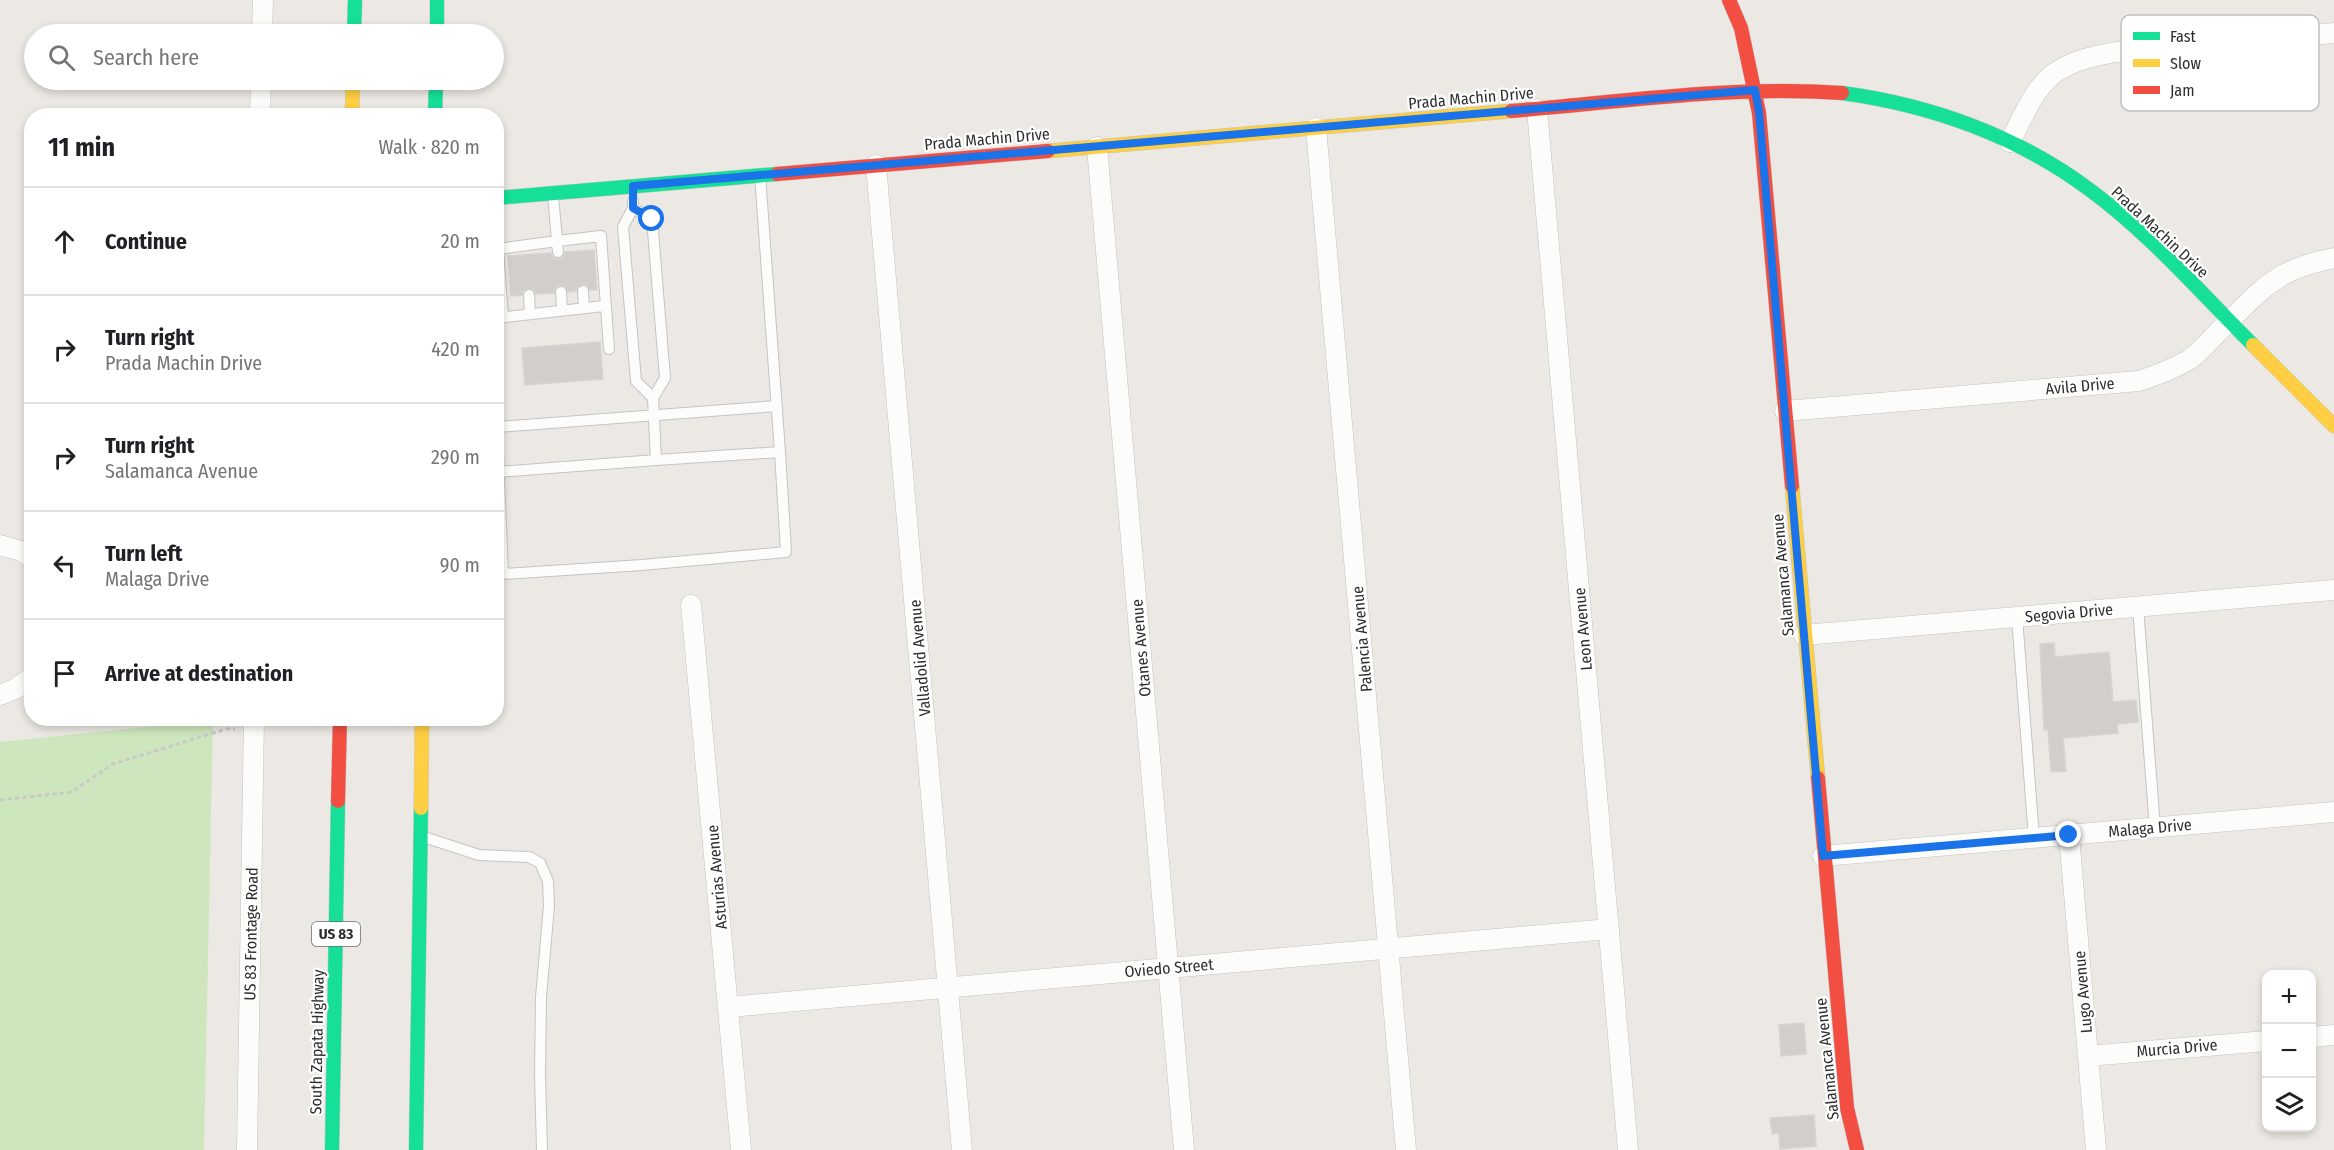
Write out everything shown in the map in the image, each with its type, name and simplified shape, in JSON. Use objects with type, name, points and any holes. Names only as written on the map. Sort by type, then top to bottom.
[{"type":"street","points":[[262,0],[262,24]]},
{"type":"street","points":[[354,24],[355,0]]},
{"type":"street","points":[[437,0],[437,24]]},
{"type":"street","name":"Salamanca Avenue","points":[[1729,0],[1741,28],[1759,112],[1823,856],[1847,1108],[1857,1150]]},
{"type":"street","points":[[2319,34],[2334,33]]},
{"type":"street","points":[[2010,142],[2028,104],[2042,82],[2057,70],[2085,57],[2121,52]]},
{"type":"street","points":[[260,108],[261,90]]},
{"type":"street","points":[[352,108],[353,90]]},
{"type":"street","points":[[435,108],[436,90]]},
{"type":"street","name":"Prada Machin Drive","points":[[504,197],[1755,90],[1811,90],[1879,98],[1939,113],[2010,142],[2045,160],[2079,183],[2122,216],[2334,426]]},
{"type":"street","name":"Leon Avenue","points":[[1537,109],[1628,1150]]},
{"type":"street","name":"Palencia Avenue","points":[[1316,128],[1406,1150]]},
{"type":"street","name":"Otanes Avenue","points":[[1097,147],[1184,1150]]},
{"type":"street","name":"Valladolid Avenue","points":[[876,165],[962,1150]]},
{"type":"street","name":"Avila Drive","points":[[1785,411],[2139,381],[2166,372],[2192,358],[2265,286],[2286,272],[2310,262],[2334,258]]},
{"type":"street","points":[[0,545],[24,552]]},
{"type":"street","name":"Segovia Drive","points":[[1804,635],[2334,590]]},
{"type":"street","name":"Asturias Avenue","points":[[691,605],[741,1150]]},
{"type":"street","points":[[0,695],[24,683]]},
{"type":"street","name":"US 83 Frontage Road","points":[[247,1150],[254,726]]},
{"type":"street","name":"South Zapata Highway","points":[[332,1150],[340,726]]},
{"type":"street","points":[[416,1150],[423,726]]},
{"type":"street","name":"Malaga Drive","points":[[1823,856],[2334,812]]},
{"type":"street","name":"Lugo Avenue","points":[[2069,835],[2096,1150]]},
{"type":"street","name":"Oviedo Street","points":[[729,1007],[1609,929]]},
{"type":"street","points":[[2316,1037],[2334,1035]]},
{"type":"street","name":"Murcia Drive","points":[[2088,1056],[2262,1041]]},
{"type":"lane","points":[[504,574],[786,552],[760,175]]},
{"type":"lane","points":[[633,186],[633,208],[623,226],[636,381],[653,398]]},
{"type":"lane","points":[[553,194],[557,247]]},
{"type":"lane","points":[[633,208],[652,219],[664,378],[653,398],[656,460]]},
{"type":"lane","points":[[504,249],[557,247],[578,239],[601,237],[604,306],[609,349]]},
{"type":"lane","points":[[578,239],[579,251]]},
{"type":"lane","points":[[583,291],[584,307]]},
{"type":"lane","points":[[561,292],[562,310]]},
{"type":"lane","points":[[529,295],[530,314]]},
{"type":"lane","points":[[504,317],[604,306]]},
{"type":"lane","points":[[504,426],[776,406]]},
{"type":"lane","points":[[504,471],[780,452]]},
{"type":"lane","points":[[2138,607],[2156,828]]},
{"type":"lane","points":[[2017,617],[2034,838]]},
{"type":"lane","points":[[421,836],[479,855],[529,857],[540,863],[548,881],[549,906],[541,997],[542,1150]]},
{"type":"path","points":[[0,800],[72,792],[112,764],[226,729],[243,726]]},
{"type":"green space","points":[[155,726],[213,726],[204,1150],[0,1150],[0,742]]},
{"type":"building","points":[[594,250],[597,290],[590,290],[587,285],[582,284],[577,287],[576,291],[568,292],[565,286],[560,285],[555,288],[554,293],[536,294],[533,289],[528,288],[523,291],[522,295],[511,296],[508,256],[551,253],[552,257],[558,259],[563,258],[565,252]]},
{"type":"building","points":[[600,342],[603,379],[525,385],[522,348]]},
{"type":"building","points":[[2054,643],[2055,657],[2109,652],[2113,702],[2136,700],[2138,722],[2117,724],[2118,733],[2063,738],[2066,771],[2051,772],[2048,730],[2044,730],[2040,644]]},
{"type":"building","points":[[1804,1023],[1806,1054],[1781,1056],[1779,1025]]},
{"type":"building","points":[[1814,1115],[1816,1146],[1780,1149],[1779,1133],[1772,1134],[1770,1118]]},
{"type":"traffic: fast","points":[[354,24],[355,0]]},
{"type":"traffic: fast","points":[[437,0],[437,24]]},
{"type":"traffic: fast","points":[[435,108],[436,90]]},
{"type":"traffic: fast","points":[[1842,93],[1875,98],[1941,115],[2003,139],[2062,171],[2090,190],[2133,225],[2253,345]]},
{"type":"traffic: fast","points":[[504,197],[777,174]]},
{"type":"traffic: fast","points":[[332,1150],[338,801]]},
{"type":"traffic: fast","points":[[416,1150],[421,808]]},
{"type":"traffic: slow","points":[[352,108],[353,90]]},
{"type":"traffic: slow","points":[[1048,151],[1511,111]]},
{"type":"traffic: slow","points":[[2253,345],[2334,426]]},
{"type":"traffic: slow","points":[[1792,486],[1818,778]]},
{"type":"traffic: slow","points":[[421,808],[422,726]]},
{"type":"traffic: jam","points":[[1729,0],[1741,28],[1759,113],[1792,486]]},
{"type":"traffic: jam","points":[[1511,111],[1718,93],[1759,91],[1842,93]]},
{"type":"traffic: jam","points":[[777,174],[1048,151]]},
{"type":"traffic: jam","points":[[338,801],[340,726]]},
{"type":"traffic: jam","points":[[1818,778],[1847,1108],[1857,1150]]},
{"type":"route","points":[[652,219],[633,208],[633,186],[1755,90],[1759,112],[1823,856],[2069,835]]}]
